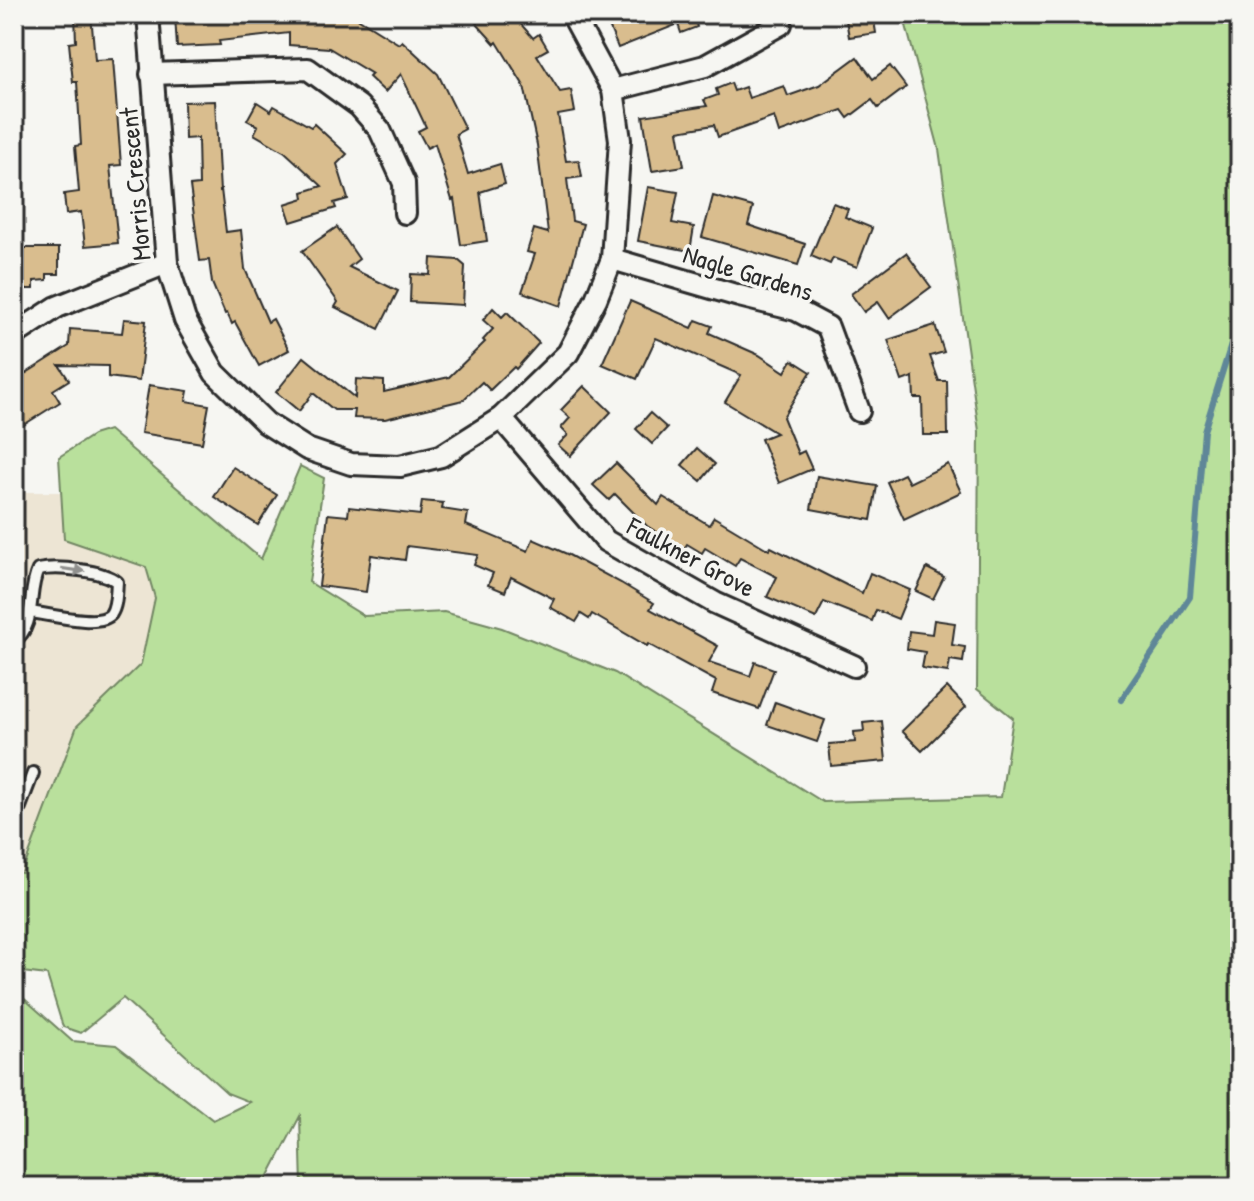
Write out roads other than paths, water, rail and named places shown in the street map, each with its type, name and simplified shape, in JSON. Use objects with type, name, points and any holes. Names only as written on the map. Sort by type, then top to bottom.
[{"type":"street","name":"Morris Crescent","points":[[148,14],[167,263],[185,320],[215,373],[266,423],[307,449],[351,464],[400,466],[441,456],[501,418],[568,353],[596,299],[612,259],[620,140],[613,90],[572,14]]},
{"type":"street","points":[[613,90],[705,66],[781,24]]},
{"type":"street","points":[[151,74],[308,69],[359,106],[380,130],[404,183],[405,213]]},
{"type":"street","name":"Nagle Gardens","points":[[612,259],[796,310],[828,327],[859,411]]},
{"type":"street","points":[[14,335],[57,307],[167,263]]},
{"type":"street","name":"Faulkner Grove","points":[[501,418],[606,541],[715,603],[854,666]]},
{"type":"lane","points":[[14,641],[20,637],[30,612],[34,578],[38,570],[51,567],[110,575],[117,582],[115,607],[109,617],[98,622],[30,612]]},
{"type":"lane","points":[[14,823],[33,773]]},
{"type":"waterway","points":[[1121,700],[1190,597],[1204,431],[1240,316]]}]
